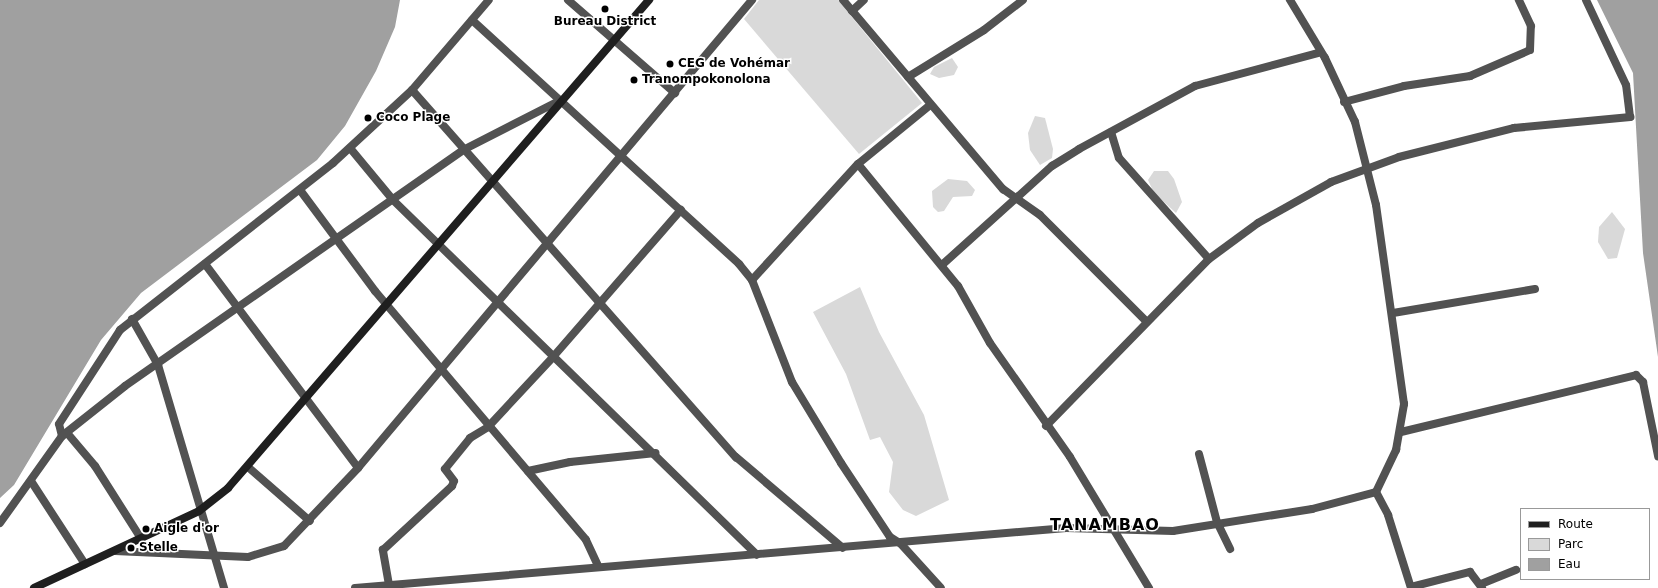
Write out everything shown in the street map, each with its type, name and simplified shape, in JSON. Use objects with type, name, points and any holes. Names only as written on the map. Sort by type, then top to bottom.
[{"type":"street","points":[[140,537],[95,466],[65,435],[59,424],[73,400],[116,335],[132,319],[300,190],[350,148],[412,90],[489,0]]},
{"type":"street","points":[[568,0],[614,42],[675,93]]},
{"type":"street","points":[[34,588],[115,551],[140,537],[199,511],[248,467],[387,303],[492,183],[559,101],[614,42],[649,0]]},
{"type":"street","points":[[115,551],[248,557],[267,553],[284,546],[310,521],[358,468],[752,0]]},
{"type":"street","points":[[843,0],[930,105],[1003,189],[1016,198],[1101,273],[1146,321]]},
{"type":"street","points":[[852,11],[864,0]]},
{"type":"street","points":[[908,77],[984,30],[1023,0]]},
{"type":"street","points":[[1290,0],[1318,53],[1325,58],[1344,102],[1355,122],[1367,167],[1393,313],[1404,404],[1401,432],[1376,492]]},
{"type":"street","points":[[1344,102],[1404,86],[1470,76],[1530,50],[1530,26],[1519,0]]},
{"type":"street","points":[[1046,426],[1146,321],[1209,259],[1258,223],[1331,182],[1367,167],[1514,128],[1630,117],[1626,85],[1586,0]]},
{"type":"street","points":[[472,20],[620,157],[681,210],[752,280],[792,382],[841,463],[890,537],[901,544],[941,588]]},
{"type":"street","points":[[943,264],[1052,166],[1111,132],[1195,86],[1318,53]]},
{"type":"street","points":[[412,90],[465,149],[492,183],[549,242],[598,301],[736,457],[843,548]]},
{"type":"street","points":[[0,523],[65,435],[158,365],[465,149],[559,101]]},
{"type":"street","points":[[752,280],[858,164],[930,105]]},
{"type":"street","points":[[1111,132],[1119,158],[1209,259]]},
{"type":"street","points":[[350,148],[393,200],[439,243],[553,357],[573,372],[758,555]]},
{"type":"street","points":[[858,164],[943,264],[990,343],[1085,481],[1111,529],[1149,588]]},
{"type":"street","points":[[300,190],[441,371],[586,540],[598,566]]},
{"type":"street","points":[[389,585],[383,550],[452,486],[454,481],[445,469],[470,438],[488,427],[553,357],[598,301],[681,210]]},
{"type":"street","points":[[205,264],[237,310],[358,468]]},
{"type":"street","points":[[1393,313],[1536,289]]},
{"type":"street","points":[[132,319],[158,365],[199,511],[215,555],[224,588]]},
{"type":"street","points":[[1401,432],[1636,375],[1643,382],[1658,456]]},
{"type":"street","points":[[528,471],[570,462],[656,453]]},
{"type":"street","points":[[1199,454],[1217,522],[1230,549]]},
{"type":"street","points":[[248,467],[310,521]]},
{"type":"street","points":[[30,481],[85,564]]},
{"type":"street","points":[[355,588],[598,566],[901,544],[1066,528],[1173,530],[1217,522],[1312,509],[1376,492]]},
{"type":"street","points":[[1376,492],[1388,515],[1411,588],[1470,572],[1481,586],[1516,570]]},
{"type":"green space","points":[[759,0],[838,0],[922,103],[859,154],[744,19]]},
{"type":"green space","points":[[952,58],[958,67],[954,75],[939,78],[930,74],[934,67]]},
{"type":"green space","points":[[1035,116],[1045,118],[1053,149],[1052,158],[1040,165],[1030,150],[1028,133]]},
{"type":"green space","points":[[1154,171],[1168,171],[1174,179],[1182,202],[1176,213],[1154,193],[1148,180]]},
{"type":"green space","points":[[948,179],[967,181],[975,190],[972,196],[953,197],[944,211],[938,212],[933,207],[932,191]]},
{"type":"green space","points":[[1612,212],[1625,229],[1617,258],[1608,259],[1598,242],[1599,227]]},
{"type":"green space","points":[[860,287],[879,332],[924,415],[949,500],[916,516],[903,510],[889,492],[893,462],[880,437],[870,440],[846,374],[813,312]]},
{"type":"water","points":[[0,0],[400,0],[395,27],[376,71],[345,126],[317,160],[141,293],[101,340],[14,485],[0,498]]},
{"type":"water","points":[[1597,0],[1658,0],[1658,357],[1643,253],[1633,73]]},
{"type":"place","name":"Bureau District","points":[[605,9]]},
{"type":"place","name":"CEG de Vohémar","points":[[670,64]]},
{"type":"place","name":"Tranompokonolona","points":[[634,80]]},
{"type":"place","name":"Coco Plage","points":[[368,118]]},
{"type":"place","name":"Aigle d'or","points":[[146,529]]},
{"type":"place","name":"Stelle","points":[[131,548]]},
{"type":"district","name":"TANAMBAO","points":[[1105,525]]}]
